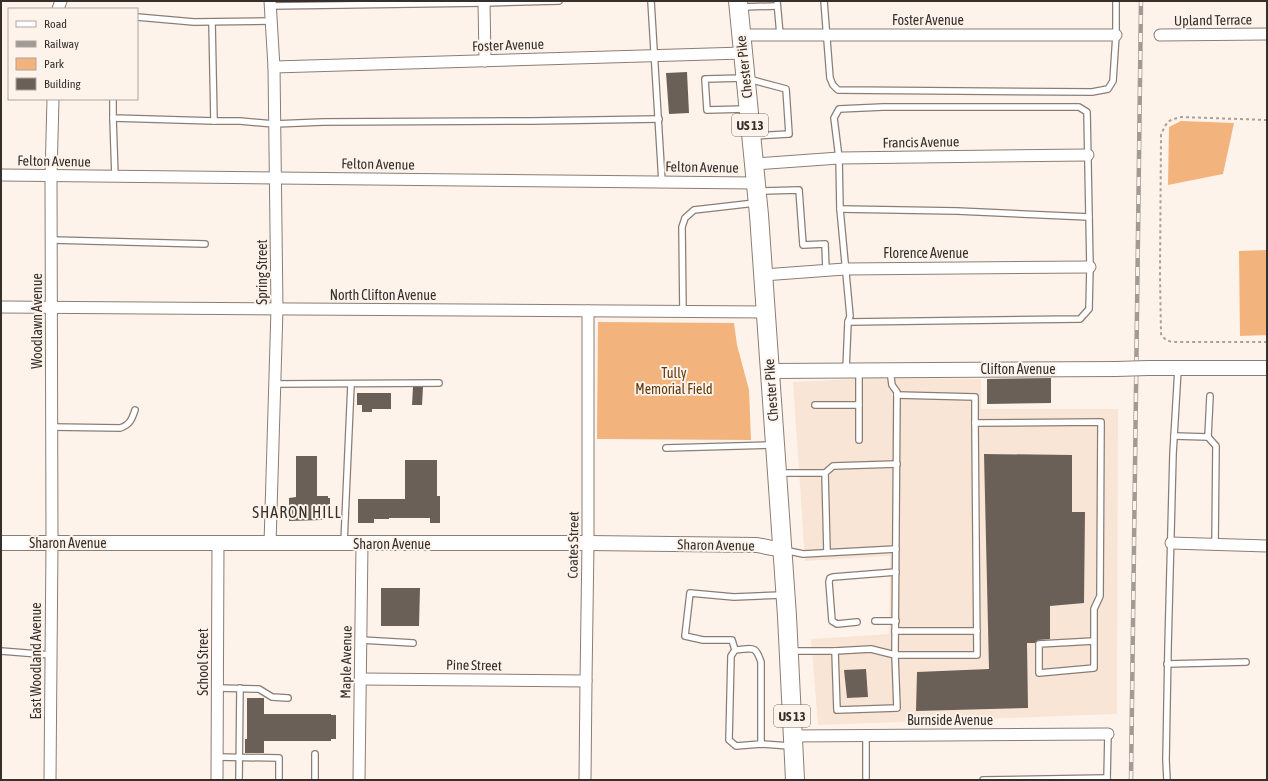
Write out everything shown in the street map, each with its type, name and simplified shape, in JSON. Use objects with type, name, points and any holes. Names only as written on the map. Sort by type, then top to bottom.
[{"type":"main road","name":"Chester Pike","points":[[739,4],[766,312],[789,651],[795,780]]},
{"type":"street","points":[[484,2],[485,61]]},
{"type":"street","name":"Spring Street","points":[[270,4],[274,67],[277,309],[270,544]]},
{"type":"street","name":"Upland Terrace","points":[[1160,35],[1267,34]]},
{"type":"street","name":"Foster Avenue","points":[[741,35],[1116,35]]},
{"type":"street","name":"Foster Avenue","points":[[274,67],[743,53]]},
{"type":"street","name":"Woodlawn Avenue","points":[[52,543],[53,100]]},
{"type":"street","name":"Francis Avenue","points":[[754,164],[839,158],[1088,155]]},
{"type":"street","name":"Felton Avenue","points":[[1,176],[662,182],[756,192]]},
{"type":"street","name":"Florence Avenue","points":[[763,275],[845,269],[1090,267]]},
{"type":"street","name":"North Clifton Avenue","points":[[1,307],[766,312]]},
{"type":"street","name":"Coates Street","points":[[585,780],[588,543],[588,311]]},
{"type":"street","name":"Clifton Avenue","points":[[770,371],[1267,368]]},
{"type":"street","name":"Sharon Avenue","points":[[1,543],[588,543],[757,545],[782,550]]},
{"type":"street","name":"East Woodland Avenue","points":[[50,780],[52,543]]},
{"type":"street","name":"School Street","points":[[217,780],[218,543]]},
{"type":"street","points":[[1170,543],[1267,546]]},
{"type":"street","name":"Maple Avenue","points":[[359,780],[362,640],[362,544]]},
{"type":"street","name":"Pine Street","points":[[361,679],[586,681]]},
{"type":"street","name":"Burnside Avenue","points":[[793,741],[866,736],[1108,734]]},
{"type":"lane","points":[[270,4],[559,1]]},
{"type":"lane","points":[[651,1],[662,182]]},
{"type":"lane","points":[[824,1],[830,78],[838,90],[1092,92],[1108,89],[1113,81],[1116,35],[1116,1]]},
{"type":"lane","points":[[739,4],[777,3],[780,35]]},
{"type":"lane","points":[[138,17],[212,22],[271,21]]},
{"type":"lane","points":[[212,22],[214,121]]},
{"type":"lane","points":[[748,109],[707,110],[705,79],[745,78],[786,89],[788,134],[751,136]]},
{"type":"lane","points":[[113,100],[115,177]]},
{"type":"lane","points":[[848,322],[1080,319],[1089,309],[1090,267],[1087,112],[1079,107],[882,107],[839,109],[834,118],[839,158],[840,209],[850,316],[848,322],[853,370],[859,405],[859,440]]},
{"type":"lane","points":[[113,118],[214,121],[240,120],[274,124],[323,122],[659,119]]},
{"type":"lane","points":[[683,312],[682,227],[685,218],[694,210],[756,192],[799,190],[803,245],[825,244],[826,270]]},
{"type":"lane","points":[[840,209],[957,211],[1088,217]]},
{"type":"lane","points":[[52,240],[205,244]]},
{"type":"lane","points":[[1168,780],[1166,760],[1170,543],[1178,368]]},
{"type":"lane","points":[[835,651],[837,710],[897,708],[895,631],[897,392],[892,385],[890,370]]},
{"type":"lane","points":[[275,384],[439,383]]},
{"type":"lane","points":[[344,544],[351,384]]},
{"type":"lane","points":[[789,651],[871,649],[895,654],[977,654],[975,397],[897,395]]},
{"type":"lane","points":[[1210,396],[1208,437],[1216,446],[1215,545]]},
{"type":"lane","points":[[815,405],[859,405]]},
{"type":"lane","points":[[52,427],[120,428],[128,424],[135,410]]},
{"type":"lane","points":[[975,423],[1101,422],[1100,596],[1094,609],[1094,641],[1094,668],[1039,673],[1039,644],[1094,641]]},
{"type":"lane","points":[[1174,436],[1208,437]]},
{"type":"lane","points":[[666,448],[775,445]]},
{"type":"lane","points":[[777,473],[825,473],[833,466],[897,464]]},
{"type":"lane","points":[[825,473],[827,552]]},
{"type":"lane","points":[[782,550],[803,554],[896,549]]},
{"type":"lane","points":[[857,622],[837,624],[832,621],[830,578],[896,572]]},
{"type":"lane","points":[[736,650],[732,640],[703,640],[686,636],[690,593],[734,597],[785,595]]},
{"type":"lane","points":[[875,621],[896,621]]},
{"type":"lane","points":[[895,631],[977,631]]},
{"type":"lane","points":[[362,640],[413,643]]},
{"type":"lane","points":[[761,744],[761,662],[758,652],[755,650],[736,650],[731,656],[729,740],[736,746],[761,744],[793,741]]},
{"type":"lane","points":[[1,651],[51,655]]},
{"type":"lane","points":[[1168,664],[1246,662]]},
{"type":"lane","points":[[218,688],[259,689],[272,697],[288,698]]},
{"type":"lane","points":[[238,780],[240,688]]},
{"type":"lane","points":[[984,780],[1107,779],[1108,734]]},
{"type":"lane","points":[[866,736],[866,780]]},
{"type":"lane","points":[[315,754],[315,780]]},
{"type":"lane","points":[[217,758],[279,758],[279,780]]},
{"type":"path","points":[[1267,120],[1181,117],[1171,119],[1164,127],[1161,136],[1160,274],[1161,334],[1164,339],[1173,342],[1267,342]]},
{"type":"shaded area","points":[[871,378],[981,379],[981,409],[1118,409],[1117,714],[818,725],[811,639],[889,634],[890,556],[805,561],[793,382]]},
{"type":"green space","points":[[1181,121],[1234,123],[1223,174],[1168,185],[1169,127]]},
{"type":"green space","points":[[1267,250],[1267,335],[1240,336],[1239,251]]},
{"type":"green space","name":"Tully Memorial Field","points":[[598,322],[734,323],[737,345],[749,390],[751,440],[597,439]]},
{"type":"building","points":[[687,72],[689,113],[669,114],[666,73]]},
{"type":"building","points":[[1051,378],[1051,403],[987,404],[987,379]]},
{"type":"building","points":[[413,387],[423,387],[422,405],[412,405]]},
{"type":"building","points":[[357,393],[391,393],[391,409],[372,409],[372,412],[362,412],[362,405],[357,405]]},
{"type":"building","points":[[984,454],[1072,455],[1072,512],[1085,512],[1084,603],[1050,606],[1050,639],[1038,640],[1035,643],[1027,643],[1028,708],[916,711],[917,672],[989,669]]},
{"type":"building","points":[[296,456],[317,456],[317,496],[328,496],[328,498],[330,498],[330,513],[329,515],[322,515],[322,520],[289,521],[289,498],[296,497]]},
{"type":"building","points":[[405,460],[437,460],[437,496],[440,496],[440,523],[430,523],[430,518],[389,518],[374,519],[374,523],[358,523],[358,499],[405,499]]},
{"type":"building","points":[[381,588],[420,588],[419,626],[381,626]]},
{"type":"building","points":[[866,669],[868,697],[847,698],[844,670]]},
{"type":"building","points":[[247,698],[264,698],[264,714],[336,715],[336,739],[331,739],[331,741],[264,741],[264,753],[245,753],[245,739],[247,739]]},
{"type":"railway","points":[[1131,780],[1141,1]]},
{"type":"district","name":"SHARON HILL","points":[[297,512]]}]
